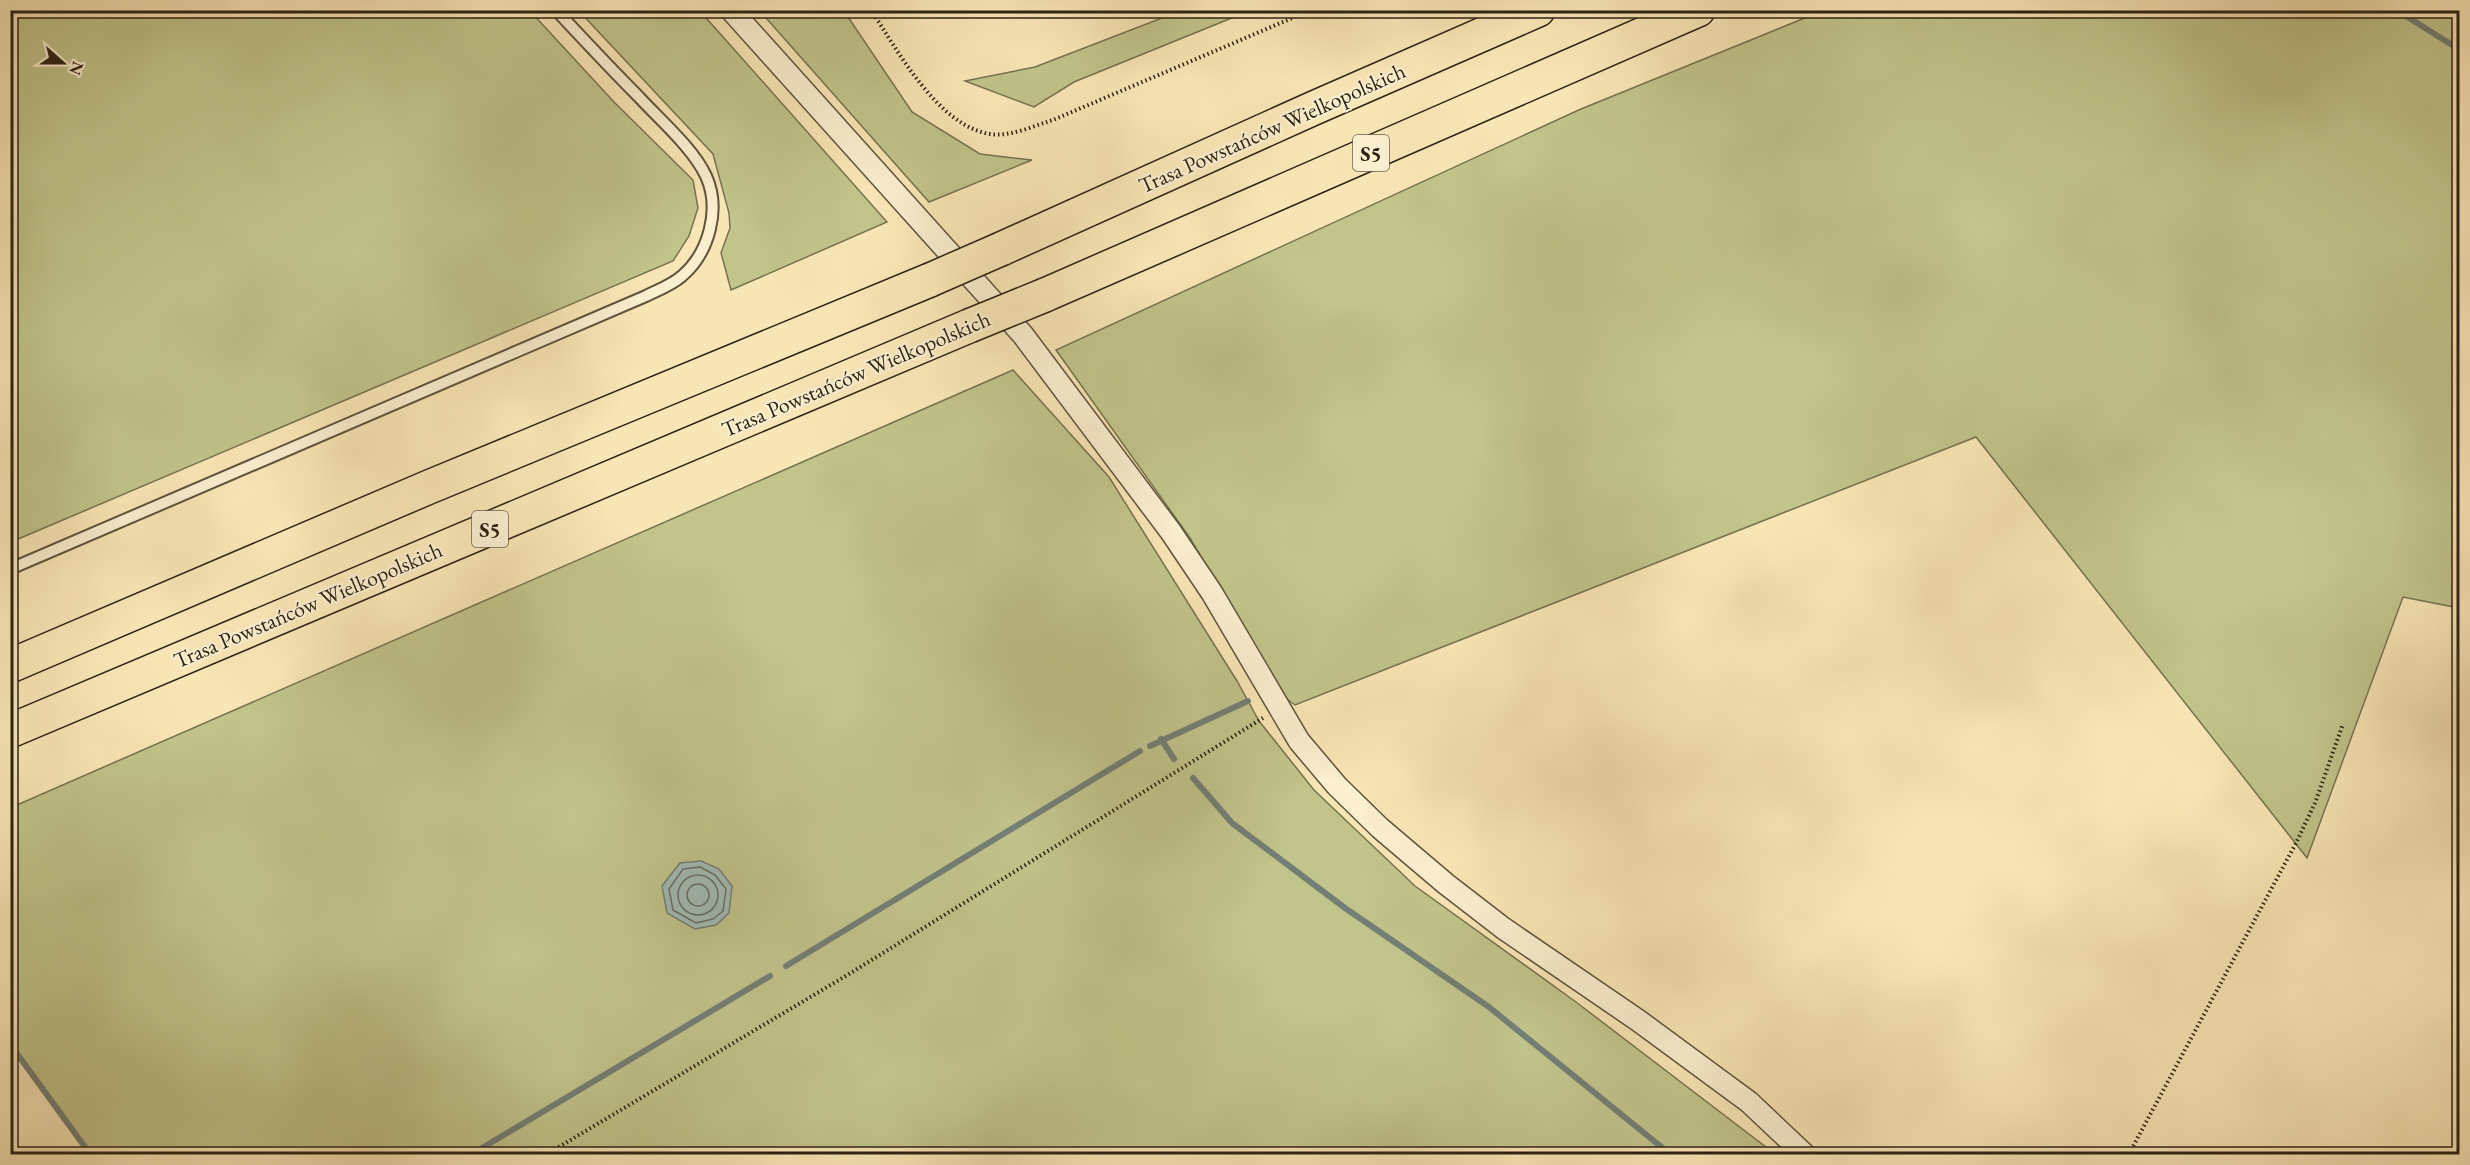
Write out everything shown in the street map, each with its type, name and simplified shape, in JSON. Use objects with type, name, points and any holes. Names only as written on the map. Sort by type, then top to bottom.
[{"type":"highway","name":"Trasa Powstańców Wielkopolskich","points":[[10,666],[440,482],[930,280],[1538,10]]},
{"type":"highway","name":"Trasa Powstańców Wielkopolskich","points":[[10,731],[1045,295],[1698,10]]},
{"type":"street","points":[[731,10],[820,112],[1023,335],[1172,532],[1212,593],[1299,741],[1337,786],[1380,828],[1446,884],[1503,928],[1639,1021],[1741,1095],[1804,1155]]},
{"type":"lane","points":[[10,569],[636,301],[684,275],[703,249],[710,230],[713,210],[711,192],[705,174],[691,154],[659,118],[556,10]]},
{"type":"path","points":[[871,10],[939,106],[958,122],[990,134],[1010,133],[1053,120],[1311,10]]},
{"type":"path","points":[[547,1155],[849,974],[1278,708]]},
{"type":"path","points":[[2129,1155],[2296,843],[2315,803],[2343,724]]},
{"type":"green space","points":[[11,10],[530,11],[614,102],[693,180],[698,208],[689,236],[673,261],[11,542]]},
{"type":"green space","points":[[579,11],[700,11],[887,222],[731,290],[721,253],[730,228],[729,213],[713,154]]},
{"type":"green space","points":[[760,11],[844,11],[912,112],[980,154],[1032,160],[929,202]]},
{"type":"green space","points":[[1180,11],[1249,11],[1074,82],[1034,107],[965,81],[1035,67]]},
{"type":"green space","points":[[1822,11],[2459,11],[2459,608],[2403,597],[2307,858],[1976,437],[1295,705],[1283,696],[1190,538],[1056,350],[1581,109]]},
{"type":"green space","points":[[1013,370],[1109,477],[1237,681],[1259,721],[1314,790],[1415,886],[1576,1002],[1775,1154],[90,1154],[11,1044],[10,808]]},
{"type":"water","points":[[701,861],[719,869],[732,886],[729,913],[716,925],[695,929],[667,913],[662,886],[680,863]]},
{"type":"waterway","points":[[2406,16],[2460,50]]},
{"type":"waterway","points":[[1150,746],[1248,701]]},
{"type":"waterway","points":[[1161,739],[1174,759]]},
{"type":"waterway","points":[[786,966],[1140,751]]},
{"type":"waterway","points":[[1193,778],[1232,823],[1345,908],[1489,1007],[1670,1154]]},
{"type":"waterway","points":[[472,1154],[770,976]]},
{"type":"waterway","points":[[10,1044],[90,1154]]}]
